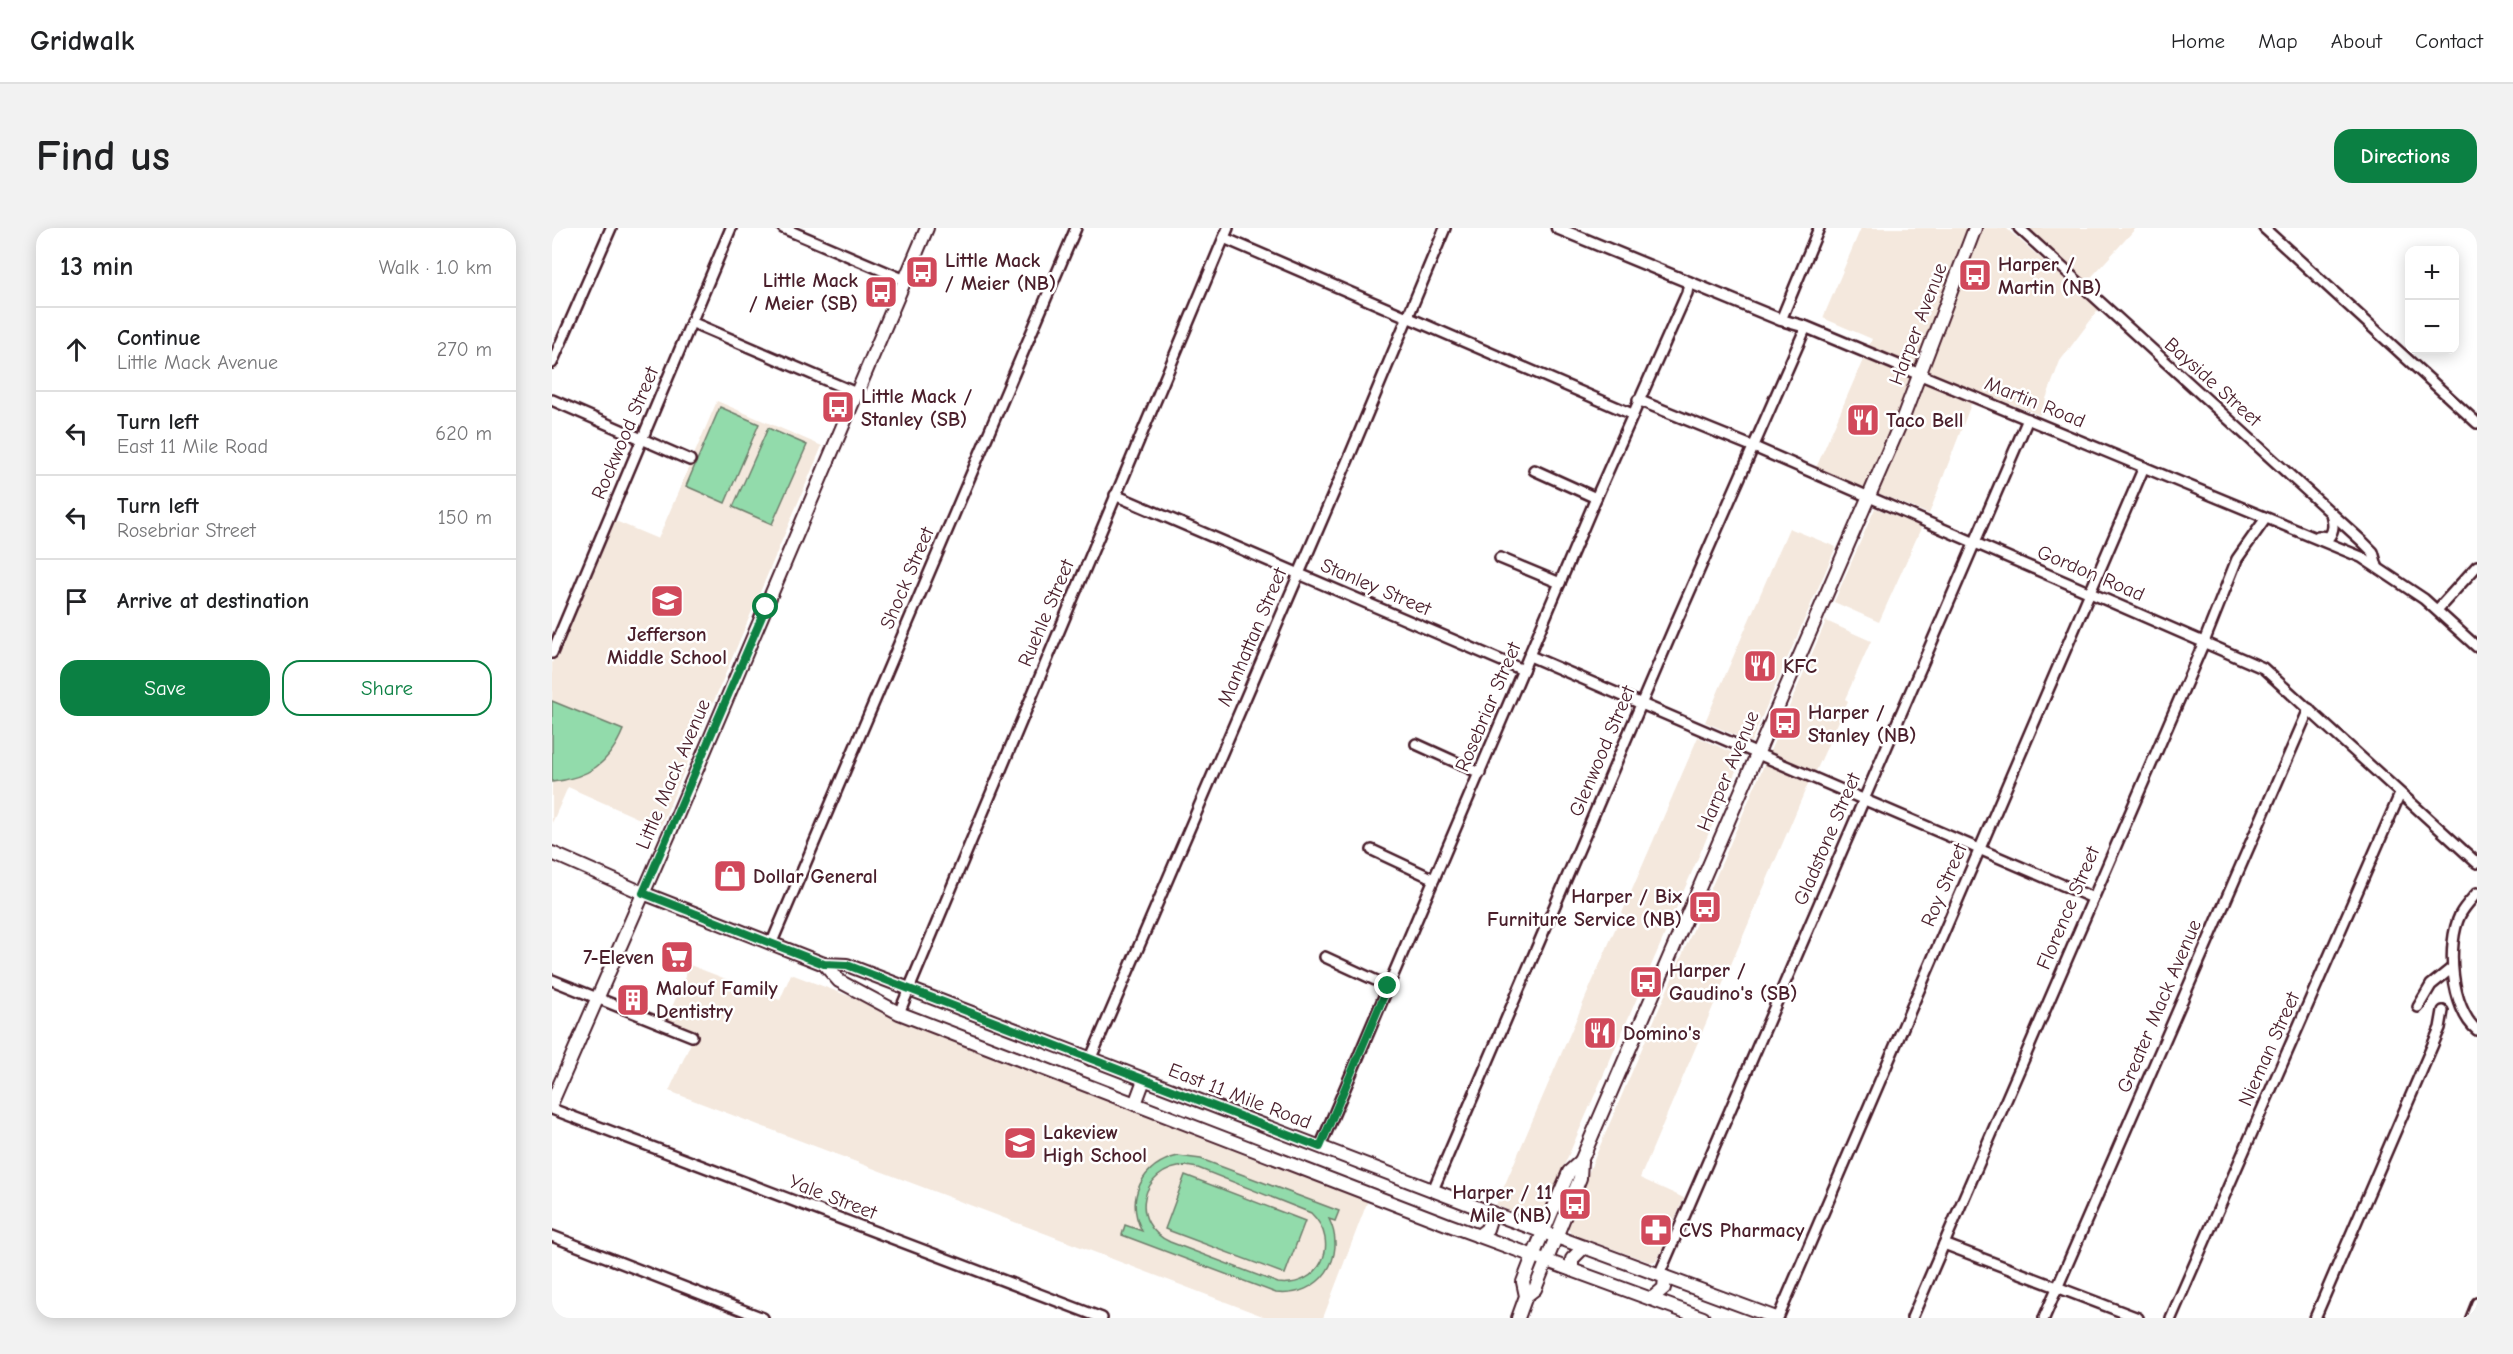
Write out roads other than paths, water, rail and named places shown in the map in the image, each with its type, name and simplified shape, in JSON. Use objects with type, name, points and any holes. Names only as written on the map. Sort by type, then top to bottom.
[{"type":"main road","name":"Little Mack Avenue","points":[[552,1102],[927,228]]},
{"type":"main road","name":"Harper Avenue","points":[[1526,1296],[1535,1289],[1580,1178],[1581,1161],[1921,375],[1976,228]]},
{"type":"main road","name":"East 11 Mile Road","points":[[552,853],[643,893],[824,964],[847,965],[1144,1080],[1478,1236],[1703,1318]]},
{"type":"main road","name":"East 11 Mile Road","points":[[824,964],[839,981],[899,1013],[1135,1104],[1314,1158],[1433,1190],[1777,1318]]},
{"type":"main road","points":[[1031,1063],[1041,1052],[1042,1041]]},
{"type":"main road","points":[[1135,1104],[1144,1080]]},
{"type":"main road","name":"Harper Avenue","points":[[1518,1318],[1526,1296],[1523,1282],[1533,1256],[1569,1172],[1581,1161]]},
{"type":"main road","points":[[1478,1236],[1487,1229],[1492,1213]]},
{"type":"main road","points":[[1572,1270],[1572,1259],[1584,1247]]},
{"type":"main road","points":[[1651,1299],[1664,1288],[1662,1276]]},
{"type":"street","points":[[552,363],[611,228]]},
{"type":"street","name":"Rockwood Street","points":[[552,652],[731,228]]},
{"type":"street","points":[[783,228],[905,280]]},
{"type":"street","name":"Shock Street","points":[[771,942],[1076,228]]},
{"type":"street","name":"Ruehle Street","points":[[899,1013],[1228,228]]},
{"type":"street","name":"Manhattan Street","points":[[1090,1060],[1445,228]]},
{"type":"street","name":"Martin Road","points":[[1557,228],[1781,320],[1806,327],[2301,532],[2377,566],[2410,588],[2477,647]]},
{"type":"street","points":[[1781,320],[1819,228]]},
{"type":"street","name":"Bayside Street","points":[[2019,228],[2368,546],[2373,552],[2377,566]]},
{"type":"street","points":[[2264,228],[2477,423]]},
{"type":"street","points":[[1224,238],[1632,414]]},
{"type":"street","name":"Rosebriar Street","points":[[1314,1158],[1638,400],[1687,293],[1689,282]]},
{"type":"street","points":[[691,322],[856,393]]},
{"type":"street","name":"Glenwood Street","points":[[1433,1190],[1806,327]]},
{"type":"street","points":[[552,400],[690,460]]},
{"type":"street","name":"Gordon Road","points":[[1638,400],[1754,447],[2263,668],[2477,863]]},
{"type":"street","name":"Gladstone Street","points":[[1662,1276],[2028,419]]},
{"type":"street","name":"Roy Street","points":[[1777,1318],[2144,467]]},
{"type":"street","points":[[1534,471],[1596,498]]},
{"type":"street","name":"Stanley Street","points":[[1115,495],[1523,670]]},
{"type":"street","points":[[2301,532],[2329,537],[2334,527],[2331,513]]},
{"type":"street","name":"Florence Street","points":[[1912,1318],[2204,642],[2237,560],[2266,518]]},
{"type":"street","points":[[1500,558],[1560,583]]},
{"type":"street","points":[[2437,610],[2477,566]]},
{"type":"street","points":[[1530,656],[2093,898]]},
{"type":"street","name":"Greater Mack Avenue","points":[[2044,1318],[2309,709]]},
{"type":"street","points":[[1416,744],[1480,773]]},
{"type":"street","name":"Nieman Street","points":[[2171,1318],[2400,794]]},
{"type":"street","points":[[1371,850],[1434,879]]},
{"type":"street","points":[[2477,893],[2459,916],[2454,939],[2452,968],[2465,1013],[2477,1030]]},
{"type":"street","points":[[1325,957],[1388,986]]},
{"type":"street","points":[[2418,1007],[2431,985],[2452,968]]},
{"type":"street","points":[[552,980],[597,1000],[692,1036]]},
{"type":"street","points":[[2315,1318],[2440,1028],[2442,1011]]},
{"type":"street","name":"Yale Street","points":[[552,1109],[1096,1317]]},
{"type":"street","points":[[552,1236],[763,1318]]},
{"type":"street","points":[[1944,1244],[2138,1318]]},
{"type":"street","points":[[2471,1318],[2477,1303]]},
{"type":"place","name":"Little Mack / Meier (NB)","points":[[922,272]]},
{"type":"place","name":"Harper / Martin (NB)","points":[[1975,275]]},
{"type":"place","name":"Little Mack / Meier (SB)","points":[[881,292]]},
{"type":"place","name":"Little Mack / Stanley (SB)","points":[[838,407]]},
{"type":"place","name":"Taco Bell","points":[[1863,420]]},
{"type":"place","name":"Jefferson Middle School","points":[[667,601]]},
{"type":"place","name":"KFC","points":[[1760,666]]},
{"type":"place","name":"Harper / Stanley (NB)","points":[[1785,723]]},
{"type":"place","name":"Dollar General","points":[[730,876]]},
{"type":"place","name":"Harper / Bix Furniture Service (NB)","points":[[1705,907]]},
{"type":"place","name":"7-Eleven","points":[[677,957]]},
{"type":"place","name":"Harper / Gaudino's (SB)","points":[[1646,982]]},
{"type":"place","name":"Malouf Family Dentistry","points":[[633,1000]]},
{"type":"place","name":"Domino's","points":[[1600,1033]]},
{"type":"place","name":"Lakeview High School","points":[[1020,1143]]},
{"type":"place","name":"Harper / 11 Mile (NB)","points":[[1575,1204]]},
{"type":"place","name":"CVS Pharmacy","points":[[1656,1230]]}]
